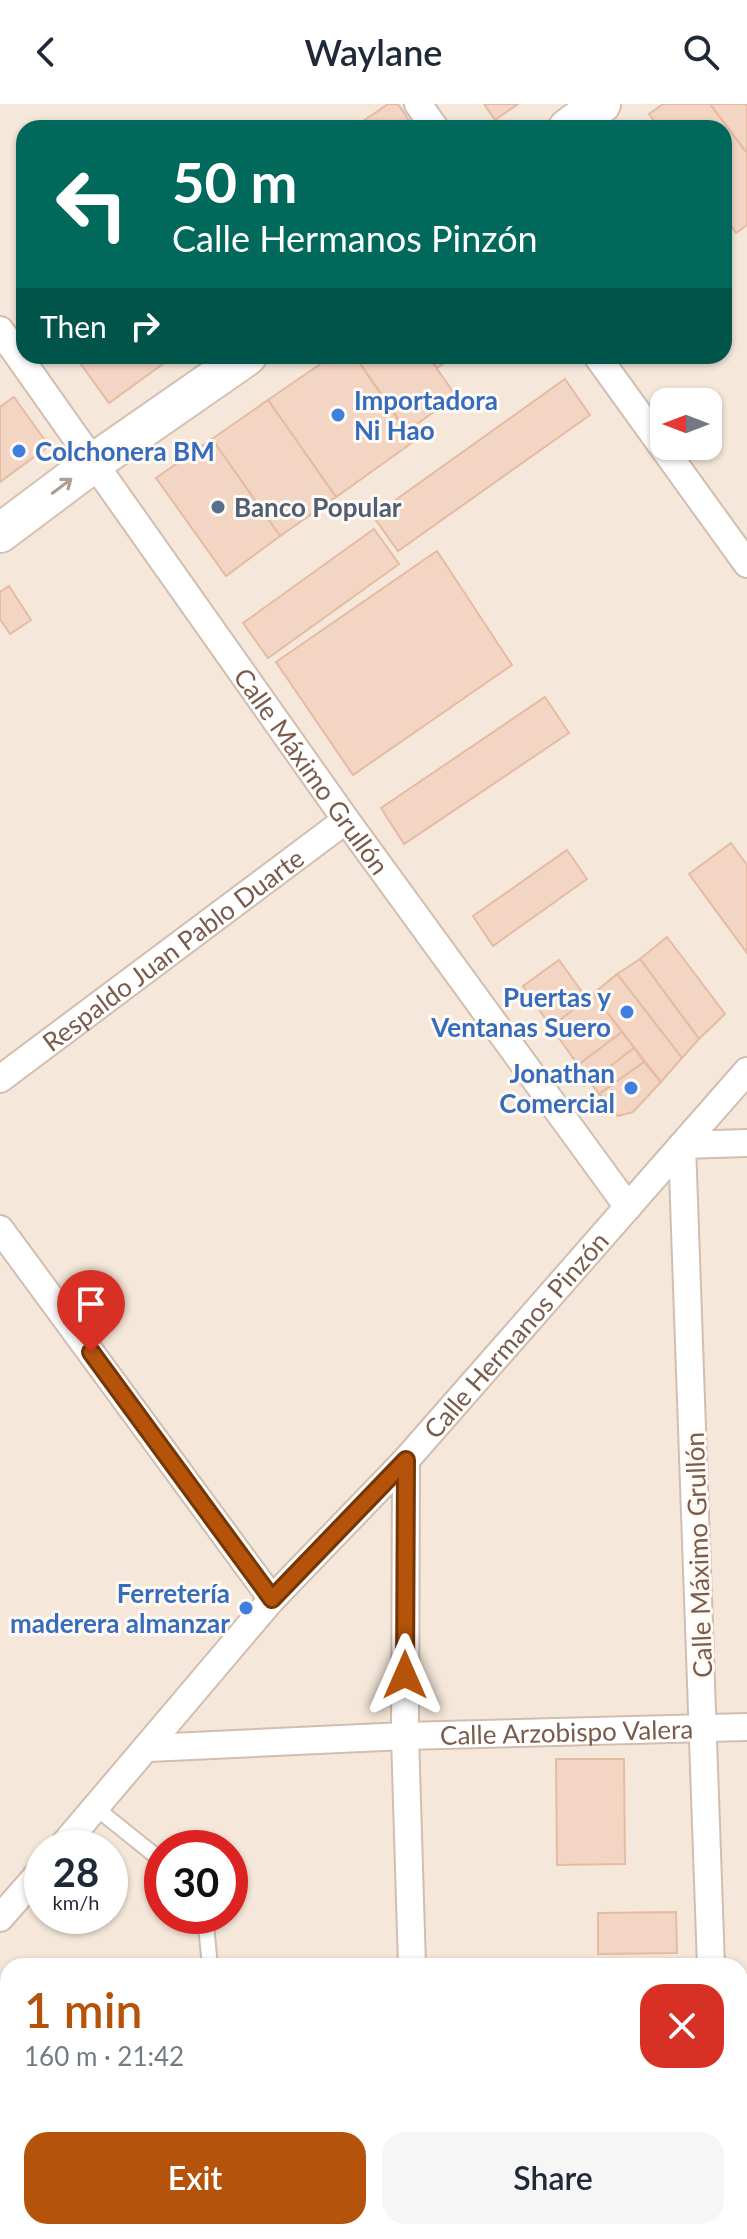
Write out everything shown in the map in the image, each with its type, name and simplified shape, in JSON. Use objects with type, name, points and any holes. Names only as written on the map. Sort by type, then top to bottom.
[{"type":"main road","points":[[579,120],[601,104]]},
{"type":"main road","points":[[0,533],[96,461],[235,364]]},
{"type":"street","name":"Calle Máximo Grullón","points":[[0,330],[16,352]]},
{"type":"street","name":"Calle Máximo Grullón","points":[[25,364],[346,820],[628,1207]]},
{"type":"street","points":[[603,364],[747,564]]},
{"type":"street","name":"Respaldo Juan Pablo Duarte","points":[[0,1079],[346,820]]},
{"type":"street","name":"Calle Hermanos Pinzón","points":[[77,1830],[272,1599],[406,1460],[747,1071]]},
{"type":"street","points":[[682,1145],[747,1143]]},
{"type":"street","name":"Calle Máximo Grullón","points":[[682,1145],[711,1958]]},
{"type":"street","points":[[0,1229],[272,1599]]},
{"type":"street","points":[[406,1460],[405,1736],[412,1958]]},
{"type":"street","name":"Calle Arzobispo Valera","points":[[149,1748],[405,1736],[747,1727]]},
{"type":"street","points":[[0,1918],[24,1891]]},
{"type":"lane","points":[[96,1808],[144,1847]]},
{"type":"lane","points":[[207,1934],[209,1958]]},
{"type":"shaded area","points":[[0,104],[747,104],[747,1958],[0,1958]]},
{"type":"building","points":[[388,104],[398,104],[409,120],[365,120]]},
{"type":"building","points":[[484,104],[518,104],[495,120]]},
{"type":"building","points":[[663,104],[710,104],[722,120],[653,120],[649,114]]},
{"type":"building","points":[[710,104],[747,104],[747,153],[732,133],[732,120],[722,120]]},
{"type":"building","points":[[732,133],[747,153],[747,225],[736,233],[732,227]]},
{"type":"building","points":[[81,364],[163,364],[109,403]]},
{"type":"building","name":"Importadora Ni Hao","points":[[320,364],[360,364],[413,442],[336,497],[268,400]]},
{"type":"building","points":[[361,364],[434,364],[456,396],[407,431]]},
{"type":"building","points":[[565,379],[590,415],[398,551],[373,516]]},
{"type":"building","points":[[14,397],[49,446],[0,482],[0,407]]},
{"type":"building","points":[[268,400],[336,497],[280,536],[212,439]]},
{"type":"building","name":"Banco Popular","points":[[212,439],[280,536],[226,576],[156,478]]},
{"type":"building","points":[[374,529],[399,564],[268,658],[243,623]]},
{"type":"building","points":[[437,551],[512,665],[353,775],[276,662]]},
{"type":"building","points":[[9,586],[31,620],[10,634],[0,619],[0,592]]},
{"type":"building","points":[[545,697],[569,733],[404,844],[381,808]]},
{"type":"building","points":[[731,843],[747,865],[747,953],[689,874]]},
{"type":"building","points":[[567,850],[587,879],[493,946],[473,916]]},
{"type":"building","points":[[667,937],[725,1014],[699,1039],[640,959]]},
{"type":"building","points":[[640,959],[699,1039],[682,1058],[617,974]]},
{"type":"building","points":[[559,960],[587,999],[551,1027],[523,986]]},
{"type":"building","name":"Puertas y Ventanas Suero","points":[[617,974],[682,1058],[661,1082],[593,994]]},
{"type":"building","points":[[593,994],[622,1032],[578,1065],[551,1027]]},
{"type":"building","points":[[622,1032],[634,1048],[590,1082],[578,1065]]},
{"type":"building","points":[[634,1048],[644,1062],[599,1094],[590,1082]]},
{"type":"building","name":"Jonathan Comercial","points":[[644,1062],[661,1082],[633,1112],[618,1116],[599,1094]]},
{"type":"building","points":[[556,1759],[624,1759],[625,1864],[557,1865]]},
{"type":"building","points":[[676,1912],[677,1953],[598,1954],[598,1913]]},
{"type":"place","name":"Importadora Ni Hao","points":[[338,415]]},
{"type":"place","name":"Colchonera BM","points":[[19,451]]},
{"type":"place","name":"Banco Popular","points":[[218,507]]},
{"type":"place","name":"Puertas y Ventanas Suero","points":[[627,1012]]},
{"type":"place","name":"Jonathan Comercial","points":[[631,1088]]},
{"type":"place","name":"Ferretería maderera almanzar","points":[[246,1608]]},
{"type":"route","points":[[91,1352],[272,1599],[406,1460],[405,1675]]}]
